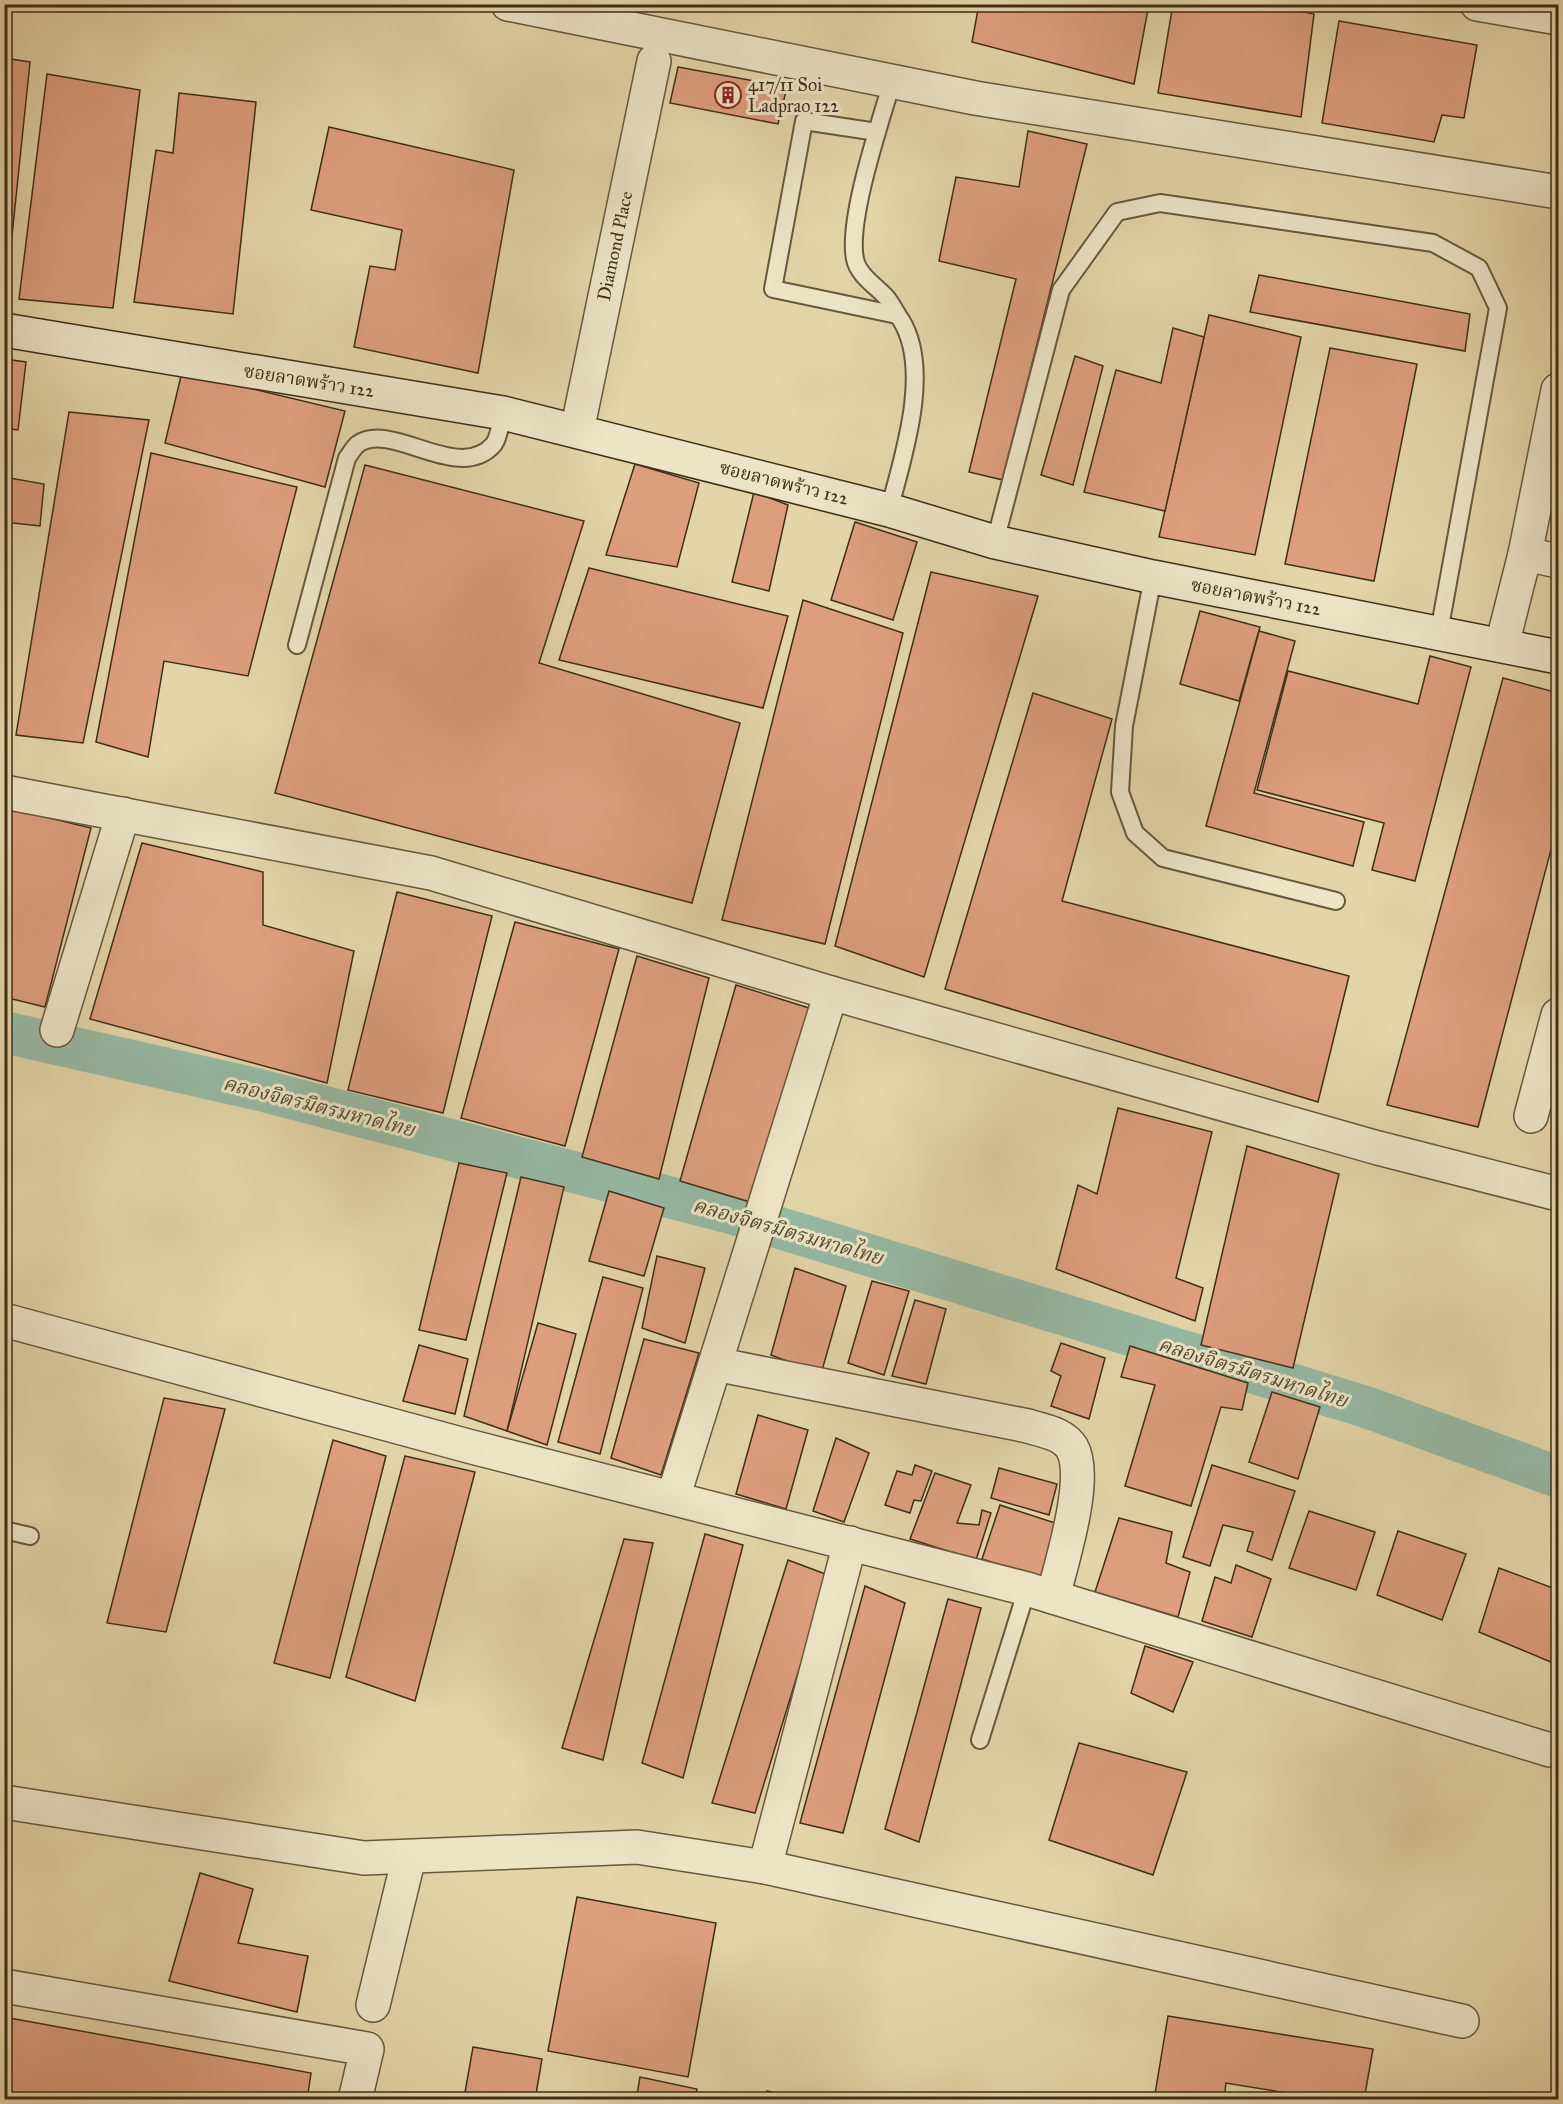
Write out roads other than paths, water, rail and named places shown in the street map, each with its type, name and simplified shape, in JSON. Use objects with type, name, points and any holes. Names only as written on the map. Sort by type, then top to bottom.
[{"type":"street","points":[[508,4],[975,98],[1558,192]]},
{"type":"street","points":[[1477,4],[1558,18]]},
{"type":"street","name":"Diamond Place","points":[[577,431],[654,61]]},
{"type":"street","name":"ซอยลาดพร้าว 122","points":[[4,330],[503,413],[889,510],[995,542],[1153,577],[1558,657]]},
{"type":"street","points":[[1502,645],[1552,459],[1558,390]]},
{"type":"street","points":[[1525,554],[1558,561]]},
{"type":"street","points":[[4,792],[431,873],[831,993],[1378,1148],[1558,1194]]},
{"type":"street","points":[[57,1030],[123,814]]},
{"type":"street","points":[[673,1498],[831,993]]},
{"type":"street","points":[[1531,1116],[1558,1015]]},
{"type":"street","points":[[4,1320],[468,1446],[1040,1593],[1550,1750]]},
{"type":"street","points":[[715,1364],[1028,1426],[1060,1436],[1072,1448],[1076,1460],[1075,1509],[1040,1593]]},
{"type":"street","points":[[765,1868],[850,1543]]},
{"type":"street","points":[[4,1802],[364,1858],[637,1847],[765,1868],[1462,2021]]},
{"type":"street","points":[[373,2005],[409,1857]]},
{"type":"street","points":[[4,1986],[367,2049],[355,2100]]},
{"type":"lane","points":[[889,510],[908,440],[915,369],[910,335],[888,299],[866,278],[855,260],[856,226],[877,132],[892,82]]},
{"type":"lane","points":[[877,132],[804,121],[773,288],[897,315]]},
{"type":"lane","points":[[995,542],[1061,290],[1117,212],[1160,203],[1433,243],[1479,268],[1498,308],[1439,632]]},
{"type":"lane","points":[[297,645],[347,458],[358,444],[376,438],[459,459],[479,456],[495,443],[503,413]]},
{"type":"lane","points":[[1153,577],[1124,726],[1120,792],[1135,833],[1163,858],[1336,901]]},
{"type":"lane","points":[[4,1530],[30,1536]]},
{"type":"lane","points":[[980,1740],[1040,1593]]},
{"type":"waterway","name":"คลองจิตรมิตรมหาดไทย","points":[[4,1032],[260,1090],[734,1214],[1366,1407],[1558,1477]]},
{"type":"place","name":"417/11 Soi Ladprao 122","points":[[728,95]]}]
